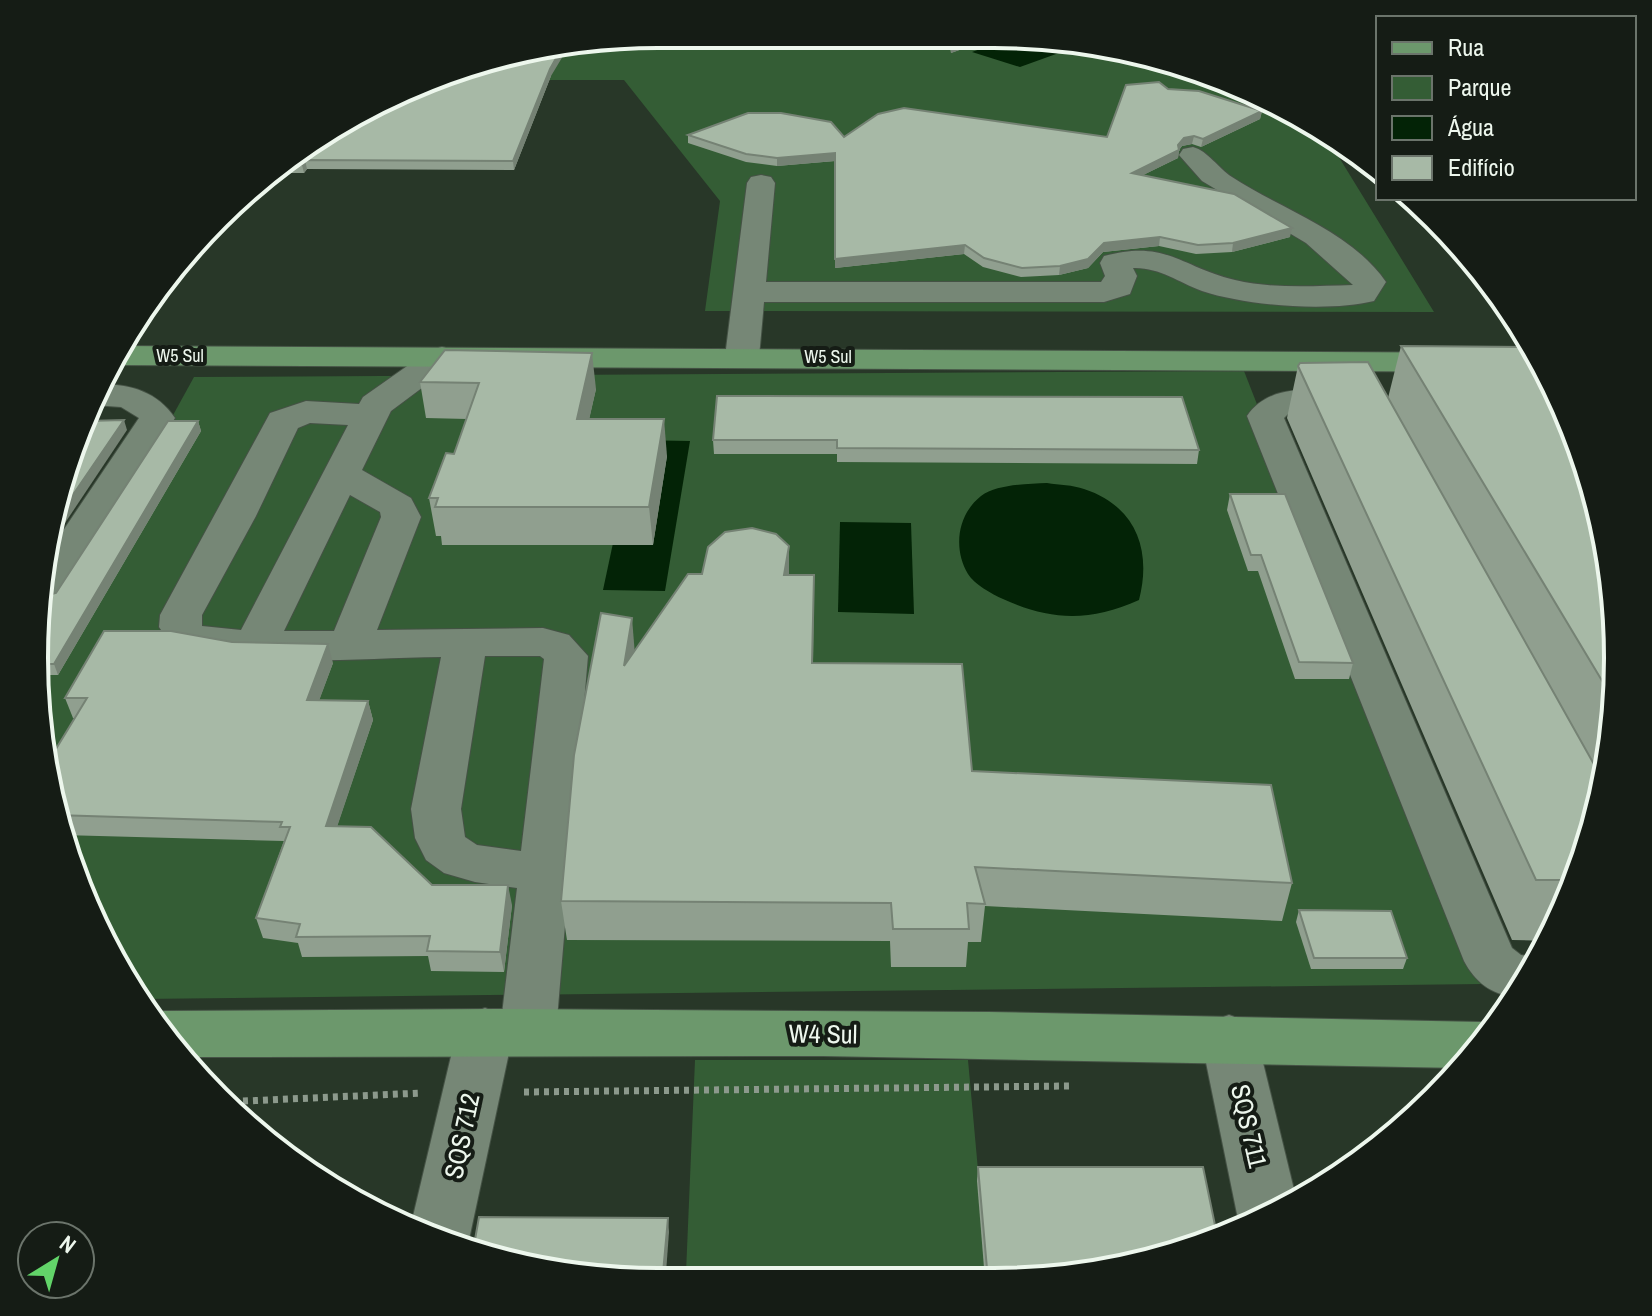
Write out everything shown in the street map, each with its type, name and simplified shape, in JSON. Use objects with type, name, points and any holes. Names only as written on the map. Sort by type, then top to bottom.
[{"type":"main road","name":"W5 Sul","points":[[128,356],[1527,363]]},
{"type":"main road","name":"W4 Sul","points":[[178,1034],[507,1031],[1229,1038],[1465,1045]]},
{"type":"street","points":[[749,292],[1104,292],[1119,287],[1121,276],[1115,263],[1130,257],[1154,258],[1224,288],[1284,296],[1363,294],[1370,282],[1335,248],[1206,174],[1193,155]]},
{"type":"street","points":[[742,357],[761,183]]},
{"type":"street","points":[[369,357],[374,410]]},
{"type":"street","points":[[255,645],[374,410],[442,357]]},
{"type":"street","points":[[1348,361],[1377,415],[1279,403],[1265,416],[1491,961],[1500,971],[1514,976]]},
{"type":"street","points":[[53,576],[157,418],[147,403],[123,395],[108,395]]},
{"type":"street","points":[[374,410],[306,412],[283,421],[236,516],[181,615],[180,627],[187,637],[255,645],[466,642],[436,809],[437,831],[446,850],[461,860],[543,871]]},
{"type":"street","points":[[342,474],[388,499],[397,506],[401,517],[350,645]]},
{"type":"street","name":"SQS 712","points":[[442,1228],[471,1092],[507,1031],[543,871],[566,656],[549,643],[466,642]]},
{"type":"street","name":"SQS 711","points":[[1229,1038],[1266,1204]]},
{"type":"path","points":[[239,1101],[471,1092],[1083,1086]]},
{"type":"green space","points":[[658,48],[1034,49],[1074,53],[1152,69],[1227,94],[1299,130],[1337,154],[1434,312],[705,311],[720,201],[624,80],[462,80],[578,53]]},
{"type":"green space","points":[[1244,371],[1483,984],[152,999],[111,928],[80,854],[53,738],[48,642],[194,377]]},
{"type":"green space","points":[[695,1060],[968,1060],[987,1268],[686,1268]]},
{"type":"water","points":[[983,48],[1062,52],[1020,67],[972,52]]},
{"type":"water","points":[[635,440],[690,441],[665,591],[603,590]]},
{"type":"water","points":[[1047,483],[1080,488],[1102,497],[1128,518],[1141,547],[1143,582],[1139,600],[1087,615],[1054,615],[1003,599],[971,578],[963,564],[959,543],[962,522],[973,504],[995,489]]},
{"type":"water","points":[[840,522],[911,523],[914,614],[838,612]]},
{"type":"building","points":[[557,57],[513,161],[306,160],[353,130],[425,94],[500,69]]},
{"type":"building","points":[[1159,82],[1168,89],[1199,91],[1262,111],[1203,139],[1194,136],[1184,138],[1178,145],[1179,150],[1132,173],[1234,194],[1292,228],[1233,243],[1198,245],[1160,237],[1104,243],[1088,259],[1060,266],[1022,268],[984,258],[965,245],[835,259],[835,153],[777,158],[746,154],[688,135],[748,113],[781,113],[831,122],[844,137],[878,114],[904,108],[1107,137],[1126,85]]},
{"type":"building","points":[[1401,346],[1518,347],[1522,353],[1558,425],[1583,500],[1599,578],[1603,683]]},
{"type":"building","points":[[445,350],[592,353],[577,419],[664,419],[649,507],[435,507],[438,498],[429,498],[446,453],[454,454],[479,383],[420,382]]},
{"type":"building","points":[[1368,362],[1594,765],[1583,816],[1562,880],[1536,880],[1298,366],[1300,363]]},
{"type":"building","points":[[717,396],[1182,397],[1199,450],[837,448],[837,440],[713,440]]},
{"type":"building","points":[[124,420],[69,501],[80,462],[96,421]]},
{"type":"building","points":[[168,421],[198,421],[54,664],[48,664],[51,594],[56,593]]},
{"type":"building","points":[[1230,494],[1285,494],[1353,663],[1299,662],[1261,555],[1251,555]]},
{"type":"building","points":[[752,528],[776,534],[789,546],[784,575],[814,575],[812,663],[962,664],[972,771],[1271,785],[1292,883],[975,867],[985,904],[967,903],[969,929],[893,929],[891,903],[561,901],[574,755],[601,613],[632,618],[624,666],[688,574],[702,574],[708,547],[725,532]]},
{"type":"building","points":[[104,631],[171,631],[232,642],[328,644],[307,700],[368,701],[326,826],[371,827],[432,885],[508,885],[500,952],[427,951],[430,936],[296,937],[300,924],[256,918],[290,827],[280,827],[282,822],[69,815],[55,750],[87,698],[65,698]]},
{"type":"building","points":[[1299,910],[1391,911],[1407,958],[1314,958]]},
{"type":"building","points":[[978,1167],[1203,1167],[1215,1226],[1113,1256],[1034,1267],[987,1268]]},
{"type":"building","points":[[479,1217],[668,1218],[663,1268],[578,1263],[475,1240]]}]
